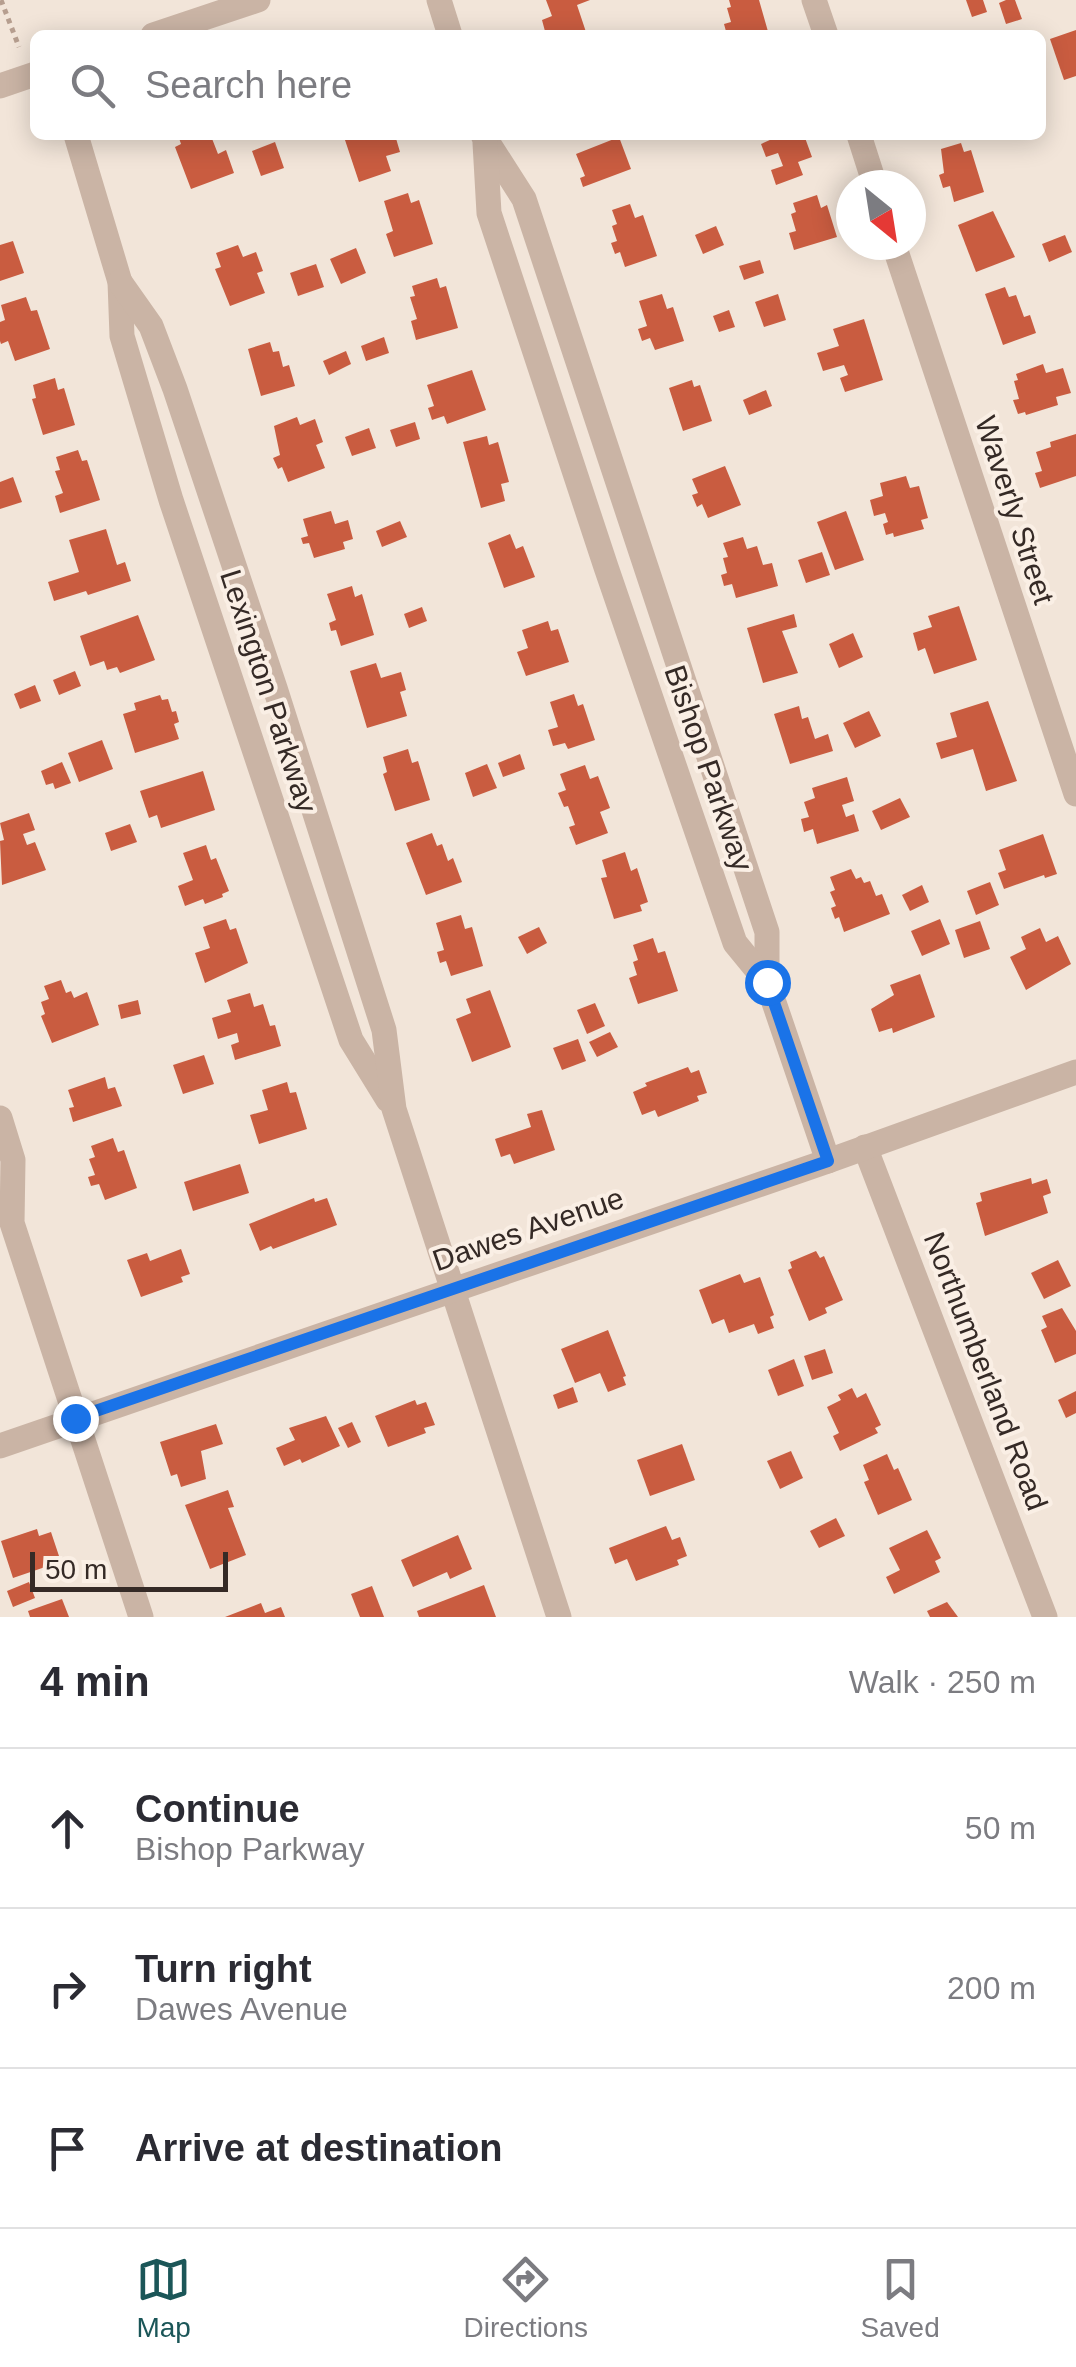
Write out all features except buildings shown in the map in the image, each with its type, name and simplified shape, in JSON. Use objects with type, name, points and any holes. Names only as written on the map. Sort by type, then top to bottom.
[{"type":"street","points":[[168,30],[258,0]]},
{"type":"street","points":[[438,0],[448,30]]},
{"type":"street","points":[[814,0],[824,30]]},
{"type":"street","points":[[0,86],[30,76]]},
{"type":"street","name":"Lexington Parkway","points":[[77,140],[120,282],[122,336],[237,702],[351,1040],[394,1108]]},
{"type":"street","name":"Bishop Parkway","points":[[484,140],[489,214],[606,567],[735,943],[767,982]]},
{"type":"street","name":"Bishop Parkway","points":[[487,140],[524,199],[767,932],[767,982],[828,1161]]},
{"type":"street","points":[[860,140],[870,170]]},
{"type":"street","name":"Waverly Street","points":[[899,260],[1076,794]]},
{"type":"street","name":"Lexington Parkway","points":[[120,282],[151,326],[275,688],[384,1030],[394,1108],[559,1617]]},
{"type":"street","points":[[606,567],[642,555]]},
{"type":"street","points":[[237,702],[275,688]]},
{"type":"street","name":"Dawes Avenue","points":[[0,1446],[1076,1072]]},
{"type":"street","points":[[0,1118],[14,1160],[6,1216],[141,1617]]},
{"type":"street","name":"Northumberland Road","points":[[866,1147],[1045,1617]]},
{"type":"path","points":[[1,0],[19,48]]},
{"type":"route","points":[[75,1418],[828,1161],[767,982]]}]
